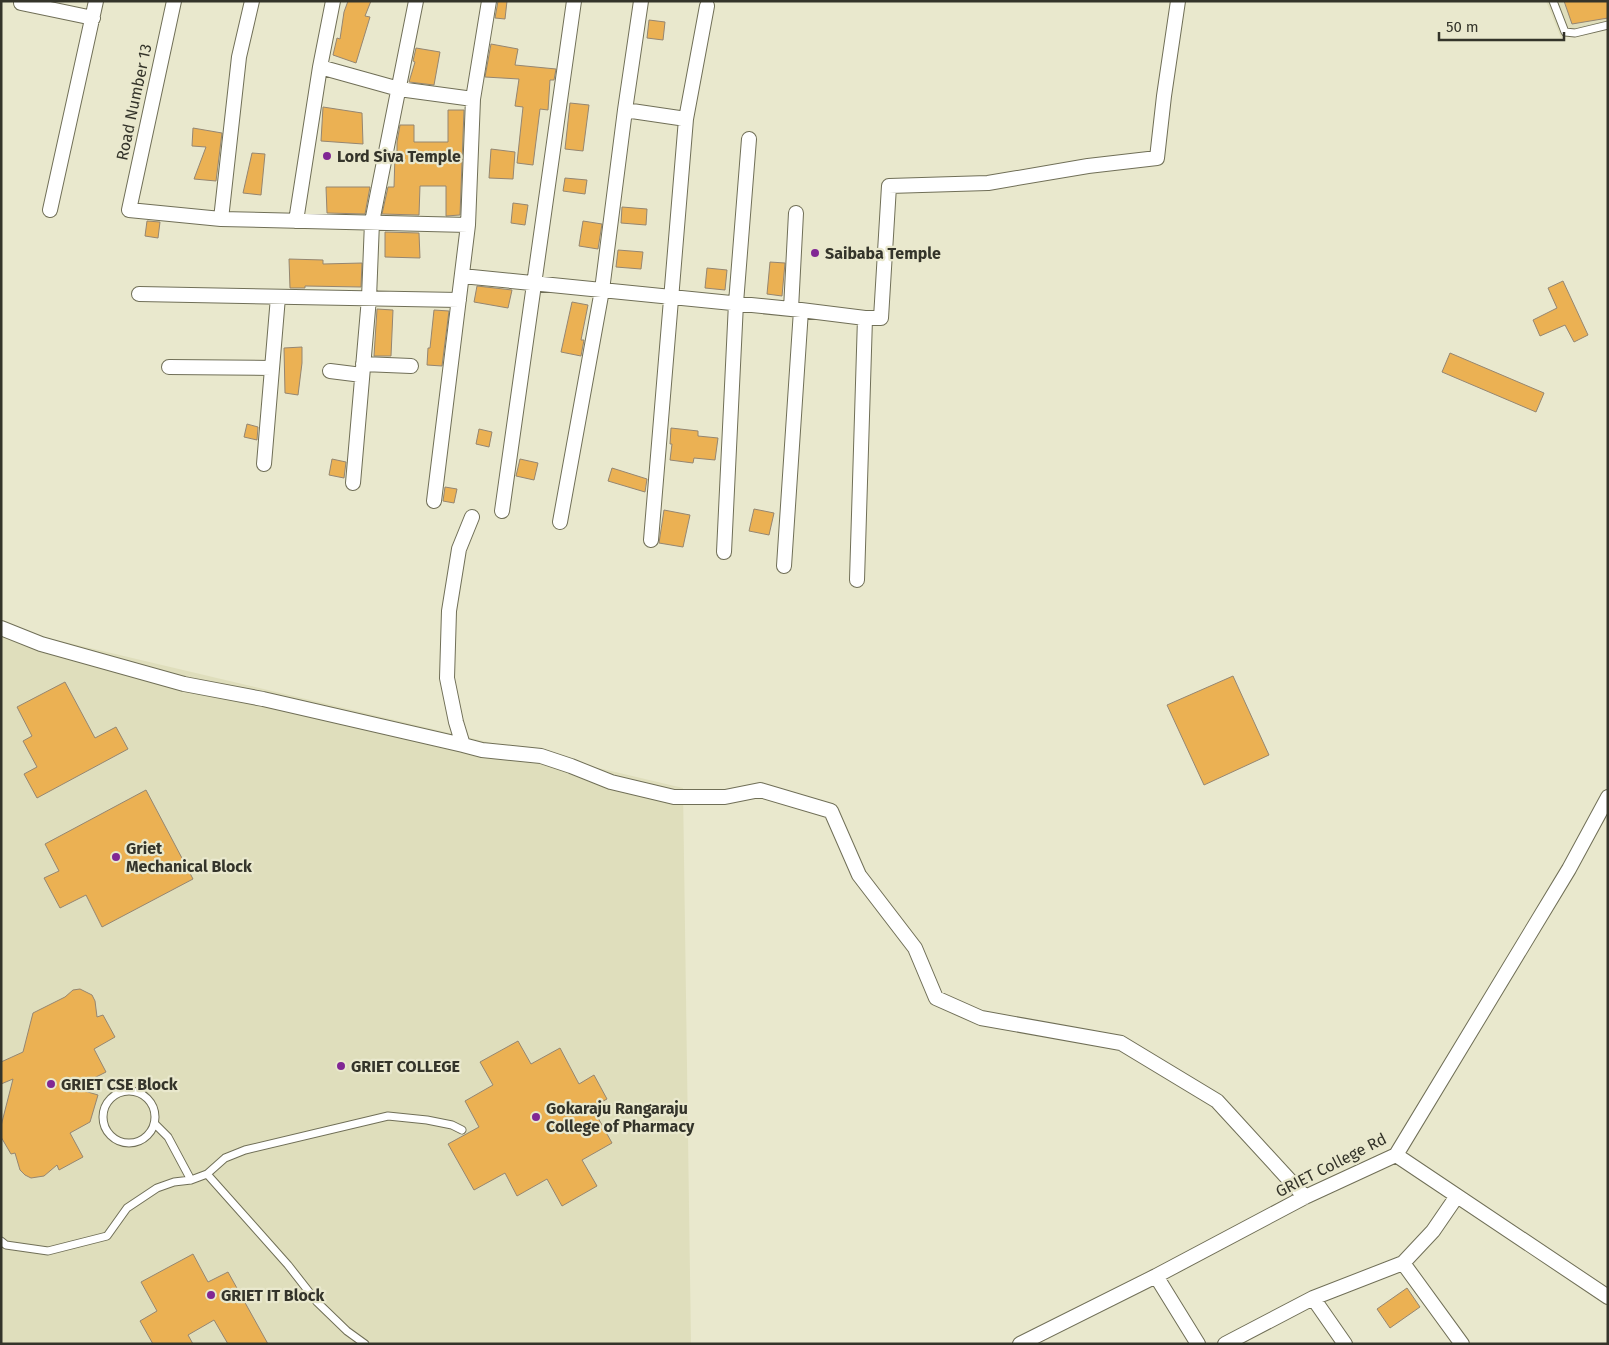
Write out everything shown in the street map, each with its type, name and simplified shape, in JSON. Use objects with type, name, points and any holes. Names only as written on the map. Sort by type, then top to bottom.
[{"type":"street","points":[[50,210],[96,1]]},
{"type":"street","name":"Road Number 13","points":[[174,1],[128,210],[221,219]]},
{"type":"street","points":[[252,1],[239,57],[221,219],[468,225]]},
{"type":"street","points":[[296,221],[320,67],[333,1]]},
{"type":"street","points":[[353,484],[369,298],[372,222],[416,1]]},
{"type":"street","points":[[434,501],[468,225],[473,99],[489,1]]},
{"type":"street","points":[[502,511],[574,1]]},
{"type":"street","points":[[560,522],[602,290],[641,1]]},
{"type":"street","points":[[462,276],[736,303],[864,318],[881,318],[889,186],[988,183],[1088,166],[1157,158],[1178,1]]},
{"type":"street","points":[[21,3],[93,18]]},
{"type":"street","points":[[651,540],[686,119],[707,6]]},
{"type":"street","points":[[320,67],[399,89],[473,99]]},
{"type":"street","points":[[625,110],[686,119]]},
{"type":"street","points":[[724,552],[736,303],[749,139]]},
{"type":"street","points":[[784,566],[796,310],[796,214]]},
{"type":"street","points":[[139,294],[459,300]]},
{"type":"street","points":[[264,464],[278,297]]},
{"type":"street","points":[[857,580],[864,318]]},
{"type":"street","points":[[330,371],[411,366]]},
{"type":"street","points":[[169,367],[272,368]]},
{"type":"street","points":[[463,745],[447,678],[449,611],[459,548],[472,517]]},
{"type":"street","points":[[1,628],[41,644],[184,684],[263,699],[482,750],[540,756],[611,782],[674,797],[725,797],[760,790],[831,811],[859,875],[915,948],[936,998],[981,1018],[1121,1043],[1217,1101],[1305,1196]]},
{"type":"street","name":"GRIET College Rd","points":[[1020,1344],[1156,1276],[1305,1196],[1396,1155],[1569,869],[1608,797]]},
{"type":"street","points":[[1396,1155],[1608,1297]]},
{"type":"street","points":[[1225,1344],[1313,1298],[1403,1263],[1433,1231],[1457,1196]]},
{"type":"street","points":[[1403,1263],[1462,1344]]},
{"type":"street","points":[[1156,1276],[1198,1344]]},
{"type":"street","points":[[1313,1298],[1345,1344]]},
{"type":"lane","points":[[1553,1],[1564,32],[1575,33],[1608,25]]},
{"type":"lane","points":[[155,1124],[150,1133],[142,1140],[132,1143],[122,1142],[113,1137],[106,1129],[103,1119],[104,1109],[109,1100],[117,1093],[127,1090],[137,1091],[146,1096],[153,1104],[156,1114],[155,1124],[168,1138],[191,1180]]},
{"type":"lane","points":[[1,1241],[6,1245],[48,1251],[107,1236],[126,1208],[157,1188],[207,1174],[225,1158],[245,1150],[388,1116],[427,1120],[452,1125],[462,1130]]},
{"type":"lane","points":[[207,1174],[288,1265],[317,1302],[347,1331],[365,1344]]},
{"type":"shaded area","points":[[1546,1],[1608,1],[1608,28],[1561,38]]},
{"type":"shaded area","name":"GRIET COLLEGE","points":[[1,627],[683,788],[691,1344],[1,1344]]},
{"type":"building","points":[[348,1],[371,1],[365,16],[370,17],[356,63],[333,55],[337,38],[340,39],[344,12]]},
{"type":"building","points":[[498,1],[507,1],[505,19],[495,18]]},
{"type":"building","points":[[1564,1],[1608,1],[1608,18],[1572,24]]},
{"type":"building","points":[[649,20],[665,22],[663,40],[647,38]]},
{"type":"building","points":[[491,44],[518,49],[515,65],[556,69],[554,80],[550,80],[548,110],[540,109],[533,165],[517,163],[523,107],[515,106],[519,79],[485,77]]},
{"type":"building","points":[[416,48],[440,52],[434,85],[409,82],[415,62],[413,61]]},
{"type":"building","points":[[570,103],[589,105],[583,151],[565,149]]},
{"type":"building","points":[[323,107],[362,113],[363,144],[321,141]]},
{"type":"building","points":[[448,110],[464,110],[460,215],[446,216],[446,186],[420,186],[419,215],[382,214],[388,187],[394,187],[395,155],[397,155],[400,125],[414,125],[414,142],[448,142]]},
{"type":"building","points":[[193,128],[222,133],[216,181],[194,179],[206,147],[192,146]]},
{"type":"building","points":[[491,149],[515,152],[513,179],[489,178]]},
{"type":"building","points":[[252,153],[265,154],[261,195],[243,193]]},
{"type":"building","points":[[565,178],[587,180],[585,194],[563,191]]},
{"type":"building","points":[[326,187],[370,187],[365,214],[327,213]]},
{"type":"building","points":[[513,203],[528,205],[525,225],[511,223]]},
{"type":"building","points":[[622,207],[647,209],[646,225],[621,223]]},
{"type":"building","points":[[147,221],[160,222],[158,238],[145,236]]},
{"type":"building","points":[[583,221],[602,224],[598,249],[579,246]]},
{"type":"building","points":[[385,232],[419,233],[420,258],[385,257]]},
{"type":"building","points":[[618,250],[643,252],[641,269],[616,267]]},
{"type":"building","points":[[289,259],[323,260],[323,264],[362,263],[361,287],[305,286],[305,288],[290,288]]},
{"type":"building","points":[[770,262],[785,263],[782,296],[767,294]]},
{"type":"building","points":[[707,268],[727,270],[725,290],[705,288]]},
{"type":"building","points":[[1563,281],[1588,335],[1574,342],[1565,325],[1540,336],[1533,320],[1557,308],[1548,288]]},
{"type":"building","points":[[477,286],[512,290],[508,308],[474,302]]},
{"type":"building","points":[[572,302],[588,305],[581,340],[584,340],[581,356],[561,352]]},
{"type":"building","points":[[377,309],[393,310],[391,356],[374,356]]},
{"type":"building","points":[[434,310],[449,311],[442,366],[427,365]]},
{"type":"building","points":[[302,347],[298,395],[285,393],[284,348]]},
{"type":"building","points":[[1450,353],[1544,393],[1536,412],[1442,372]]},
{"type":"building","points":[[247,424],[258,427],[257,440],[244,437]]},
{"type":"building","points":[[671,428],[698,431],[698,436],[718,438],[715,460],[694,458],[693,463],[670,460]]},
{"type":"building","points":[[479,429],[492,432],[489,447],[476,444]]},
{"type":"building","points":[[332,459],[346,462],[344,478],[329,475]]},
{"type":"building","points":[[520,459],[538,463],[534,480],[516,476]]},
{"type":"building","points":[[612,468],[647,479],[645,492],[608,481]]},
{"type":"building","points":[[445,487],[457,489],[454,503],[443,501]]},
{"type":"building","points":[[754,509],[774,513],[769,535],[749,531]]},
{"type":"building","points":[[664,510],[690,515],[683,547],[659,543]]},
{"type":"building","points":[[1233,676],[1269,755],[1204,785],[1167,705]]},
{"type":"building","points":[[65,682],[95,738],[116,727],[128,749],[37,798],[24,774],[37,767],[23,741],[32,736],[17,707]]},
{"type":"building","name":"Griet Mechanical Block","points":[[146,790],[193,879],[102,927],[86,895],[60,908],[44,878],[59,871],[45,844]]},
{"type":"building","name":"GRIET CSE Block","points":[[80,989],[92,995],[95,1001],[97,1017],[103,1015],[115,1037],[94,1049],[106,1072],[74,1088],[98,1095],[90,1122],[70,1133],[83,1157],[59,1170],[57,1165],[44,1176],[31,1178],[20,1170],[15,1153],[11,1154],[1,1137],[1,1126],[13,1079],[1,1084],[1,1062],[23,1052],[33,1013],[65,997],[73,990]]},
{"type":"building","name":"Gokaraju Rangaraju College of Pharmacy","points":[[518,1041],[531,1064],[560,1048],[579,1084],[594,1075],[607,1099],[592,1107],[612,1143],[582,1160],[597,1186],[562,1206],[547,1179],[517,1196],[505,1173],[474,1190],[448,1144],[479,1127],[465,1101],[493,1085],[480,1062]]},
{"type":"building","name":"GRIET IT Block","points":[[193,1254],[208,1282],[228,1272],[268,1344],[228,1344],[214,1320],[188,1335],[193,1344],[153,1344],[140,1321],[157,1311],[141,1282]]},
{"type":"building","points":[[1407,1288],[1420,1307],[1390,1328],[1377,1309]]},
{"type":"place","name":"Lord Siva Temple","points":[[327,156]]},
{"type":"place","name":"Saibaba Temple","points":[[815,253]]},
{"type":"place","name":"Griet Mechanical Block","points":[[116,857]]},
{"type":"place","name":"GRIET COLLEGE","points":[[341,1066]]},
{"type":"place","name":"GRIET CSE Block","points":[[51,1084]]},
{"type":"place","name":"Gokaraju Rangaraju College of Pharmacy","points":[[536,1117]]},
{"type":"place","name":"GRIET IT Block","points":[[211,1295]]}]
